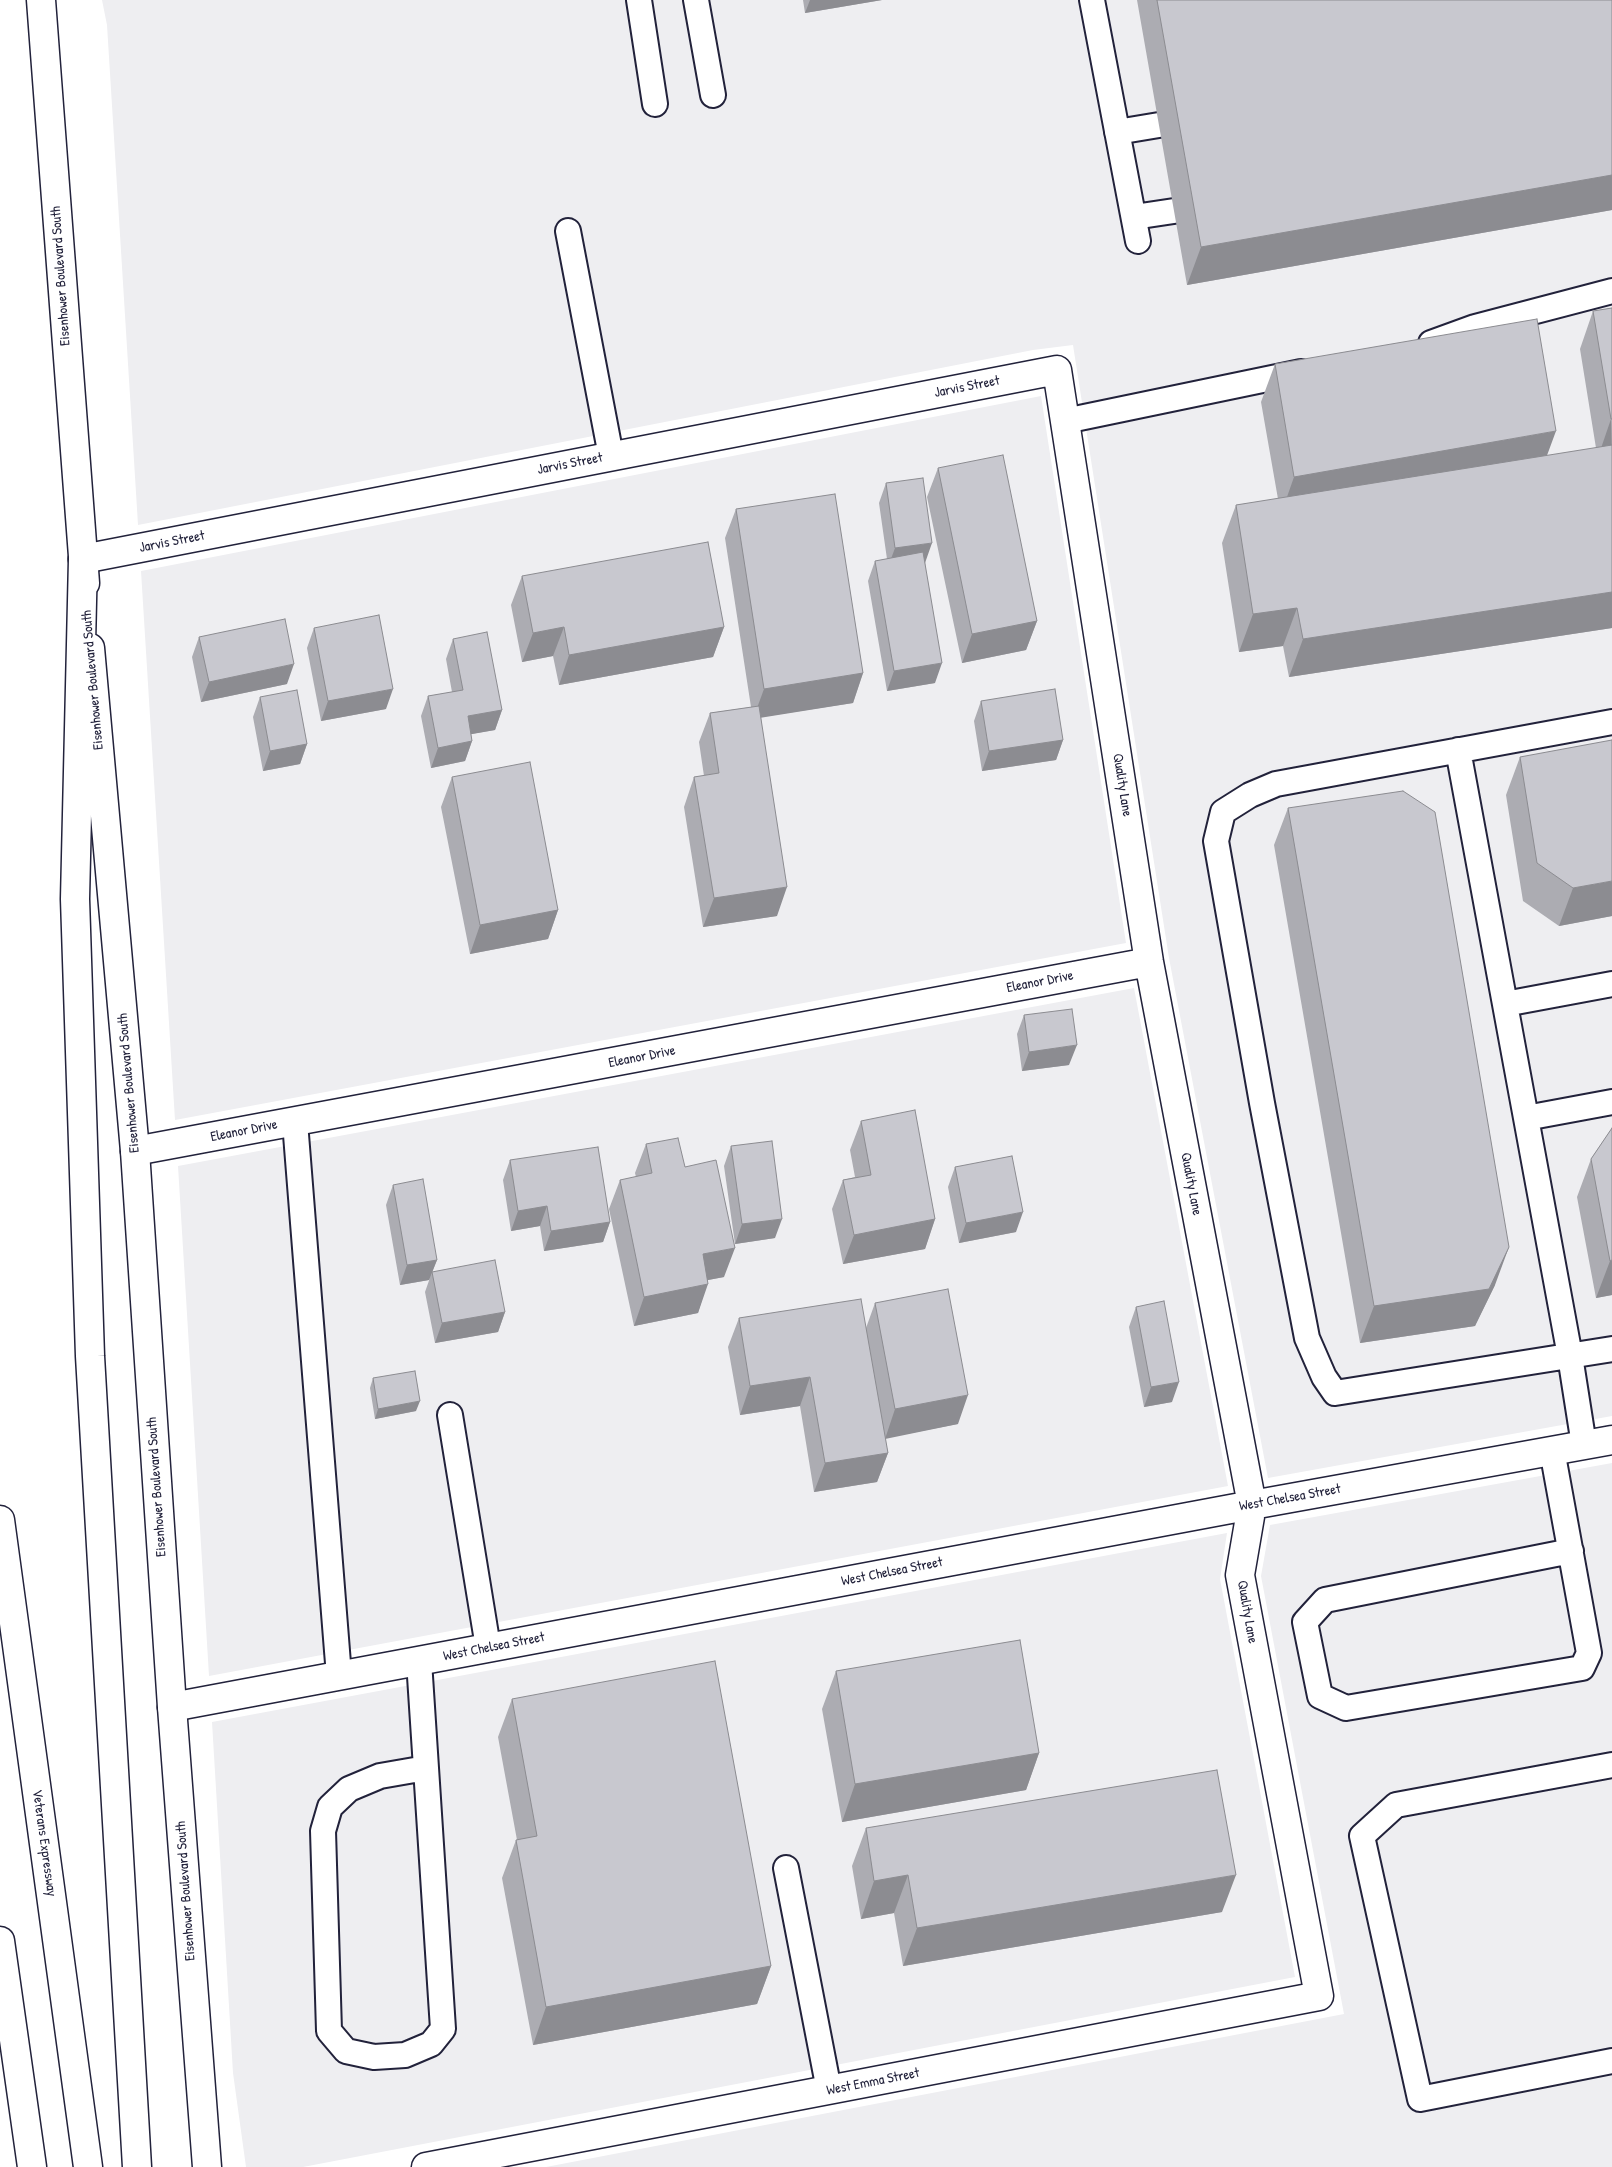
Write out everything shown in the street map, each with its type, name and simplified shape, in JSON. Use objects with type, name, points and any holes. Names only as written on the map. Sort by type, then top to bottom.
[{"type":"main road","name":"Eisenhower Boulevard South","points":[[41,0],[83,559],[135,1151],[172,1707],[207,2167]]},
{"type":"main road","name":"Jarvis Street","points":[[83,559],[1057,370]]},
{"type":"main road","name":"Quality Lane","points":[[1057,370],[1149,962],[1252,1505],[1240,1575],[1320,1996]]},
{"type":"main road","points":[[83,559],[75,899],[90,1356],[119,1886],[137,2167]]},
{"type":"main road","name":"Eleanor Drive","points":[[135,1151],[1149,962]]},
{"type":"main road","name":"West Chelsea Street","points":[[172,1707],[1252,1505],[1612,1440]]},
{"type":"main road","name":"Veterans Expressway","points":[[0,1520],[88,2167]]},
{"type":"main road","points":[[0,1941],[32,2167]]},
{"type":"main road","name":"West Emma Street","points":[[426,2167],[1320,1996]]},
{"type":"lane","points":[[639,0],[655,104]]},
{"type":"lane","points":[[696,0],[713,94]]},
{"type":"lane","points":[[1095,0],[1117,132],[1138,241]]},
{"type":"lane","points":[[1117,132],[1159,125]]},
{"type":"lane","points":[[1134,217],[1174,210]]},
{"type":"lane","points":[[568,231],[611,456]]},
{"type":"lane","points":[[1408,351],[1475,327],[1612,291]]},
{"type":"lane","points":[[1065,421],[1322,368]]},
{"type":"lane","points":[[1612,722],[1276,784],[1250,795],[1223,812],[1216,841],[1262,1103],[1307,1338],[1324,1376],[1335,1393],[1612,1349]]},
{"type":"lane","points":[[1458,750],[1570,1356],[1584,1445]]},
{"type":"lane","points":[[1505,1004],[1612,984]]},
{"type":"lane","points":[[1526,1118],[1612,1102]]},
{"type":"lane","points":[[295,1122],[339,1676]]},
{"type":"lane","points":[[450,1415],[488,1647]]},
{"type":"lane","points":[[1552,1450],[1571,1551],[1590,1653],[1582,1668],[1346,1708],[1320,1696],[1305,1622],[1325,1600],[1571,1551]]},
{"type":"lane","points":[[419,1661],[426,1768],[443,2029],[431,2044],[405,2054],[374,2057],[346,2051],[328,2031],[323,1831],[330,1807],[349,1790],[380,1776],[426,1768]]},
{"type":"lane","points":[[1612,1765],[1396,1805],[1362,1836],[1420,2099],[1612,2061]]},
{"type":"lane","points":[[786,1868],[829,2090]]},
{"type":"shaded area","points":[[102,0],[1612,0],[1612,1416],[1268,1478],[1169,958],[1073,345],[1033,350],[138,525],[107,25]]},
{"type":"shaded area","points":[[1041,396],[1126,943],[175,1120],[141,571]]},
{"type":"shaded area","points":[[1134,988],[1228,1486],[209,1676],[178,1166]]},
{"type":"shaded area","points":[[1612,1463],[1612,2167],[546,2167],[1344,2014],[1261,1576],[1270,1525]]},
{"type":"shaded area","points":[[1227,1533],[1220,1579],[1295,1977],[303,2167],[246,2167],[233,2073],[212,1722]]},
{"type":"building","points":[[1157,0],[1612,0],[1612,175],[1201,247]]},
{"type":"building","points":[[1612,308],[1612,419],[1611,419],[1593,311]]},
{"type":"building","points":[[1537,319],[1556,431],[1294,477],[1275,364]]},
{"type":"building","points":[[1612,445],[1612,592],[1303,639],[1297,608],[1253,614],[1236,505]]},
{"type":"building","points":[[1003,455],[1037,621],[972,634],[938,468]]},
{"type":"building","points":[[923,478],[932,543],[895,548],[886,483]]},
{"type":"building","points":[[835,494],[863,673],[764,689],[736,509]]},
{"type":"building","points":[[708,542],[724,627],[569,655],[564,627],[533,633],[522,576]]},
{"type":"building","points":[[923,552],[942,663],[894,671],[875,561]]},
{"type":"building","points":[[379,615],[393,689],[328,701],[314,628]]},
{"type":"building","points":[[285,619],[294,664],[209,682],[199,637]]},
{"type":"building","points":[[487,632],[502,710],[468,716],[472,741],[438,748],[428,696],[463,690],[453,639]]},
{"type":"building","points":[[1055,689],[1063,740],[989,751],[981,701]]},
{"type":"building","points":[[297,690],[307,744],[270,751],[260,697]]},
{"type":"building","points":[[759,706],[787,887],[714,898],[694,777],[719,773],[710,713]]},
{"type":"building","points":[[1612,740],[1612,881],[1573,888],[1537,863],[1520,757]]},
{"type":"building","points":[[530,762],[558,910],[480,925],[452,777]]},
{"type":"building","points":[[1403,791],[1435,812],[1509,1247],[1489,1289],[1374,1306],[1288,808]]},
{"type":"building","points":[[1072,1009],[1077,1045],[1029,1052],[1024,1015]]},
{"type":"building","points":[[915,1110],[935,1219],[854,1235],[843,1180],[871,1175],[861,1121]]},
{"type":"building","points":[[1612,1128],[1612,1260],[1610,1261],[1591,1159]]},
{"type":"building","points":[[678,1138],[685,1167],[716,1160],[735,1248],[703,1254],[708,1284],[644,1297],[620,1180],[652,1173],[646,1144]]},
{"type":"building","points":[[772,1141],[782,1219],[742,1224],[731,1146]]},
{"type":"building","points":[[598,1147],[610,1222],[551,1231],[547,1206],[518,1211],[510,1160]]},
{"type":"building","points":[[1012,1156],[1023,1212],[966,1223],[955,1167]]},
{"type":"building","points":[[423,1179],[437,1260],[407,1265],[393,1185]]},
{"type":"building","points":[[495,1260],[505,1312],[442,1323],[432,1272]]},
{"type":"building","points":[[948,1289],[968,1395],[895,1409],[875,1303]]},
{"type":"building","points":[[861,1299],[888,1453],[825,1463],[810,1377],[750,1386],[739,1318]]},
{"type":"building","points":[[1164,1301],[1179,1382],[1151,1387],[1136,1307]]},
{"type":"building","points":[[415,1371],[420,1401],[378,1409],[373,1378]]},
{"type":"building","points":[[1020,1640],[1039,1753],[855,1784],[836,1671]]},
{"type":"building","points":[[715,1661],[771,1966],[546,2007],[516,1840],[537,1836],[512,1699]]},
{"type":"building","points":[[1217,1770],[1236,1875],[917,1928],[908,1875],[874,1881],[866,1828]]}]
